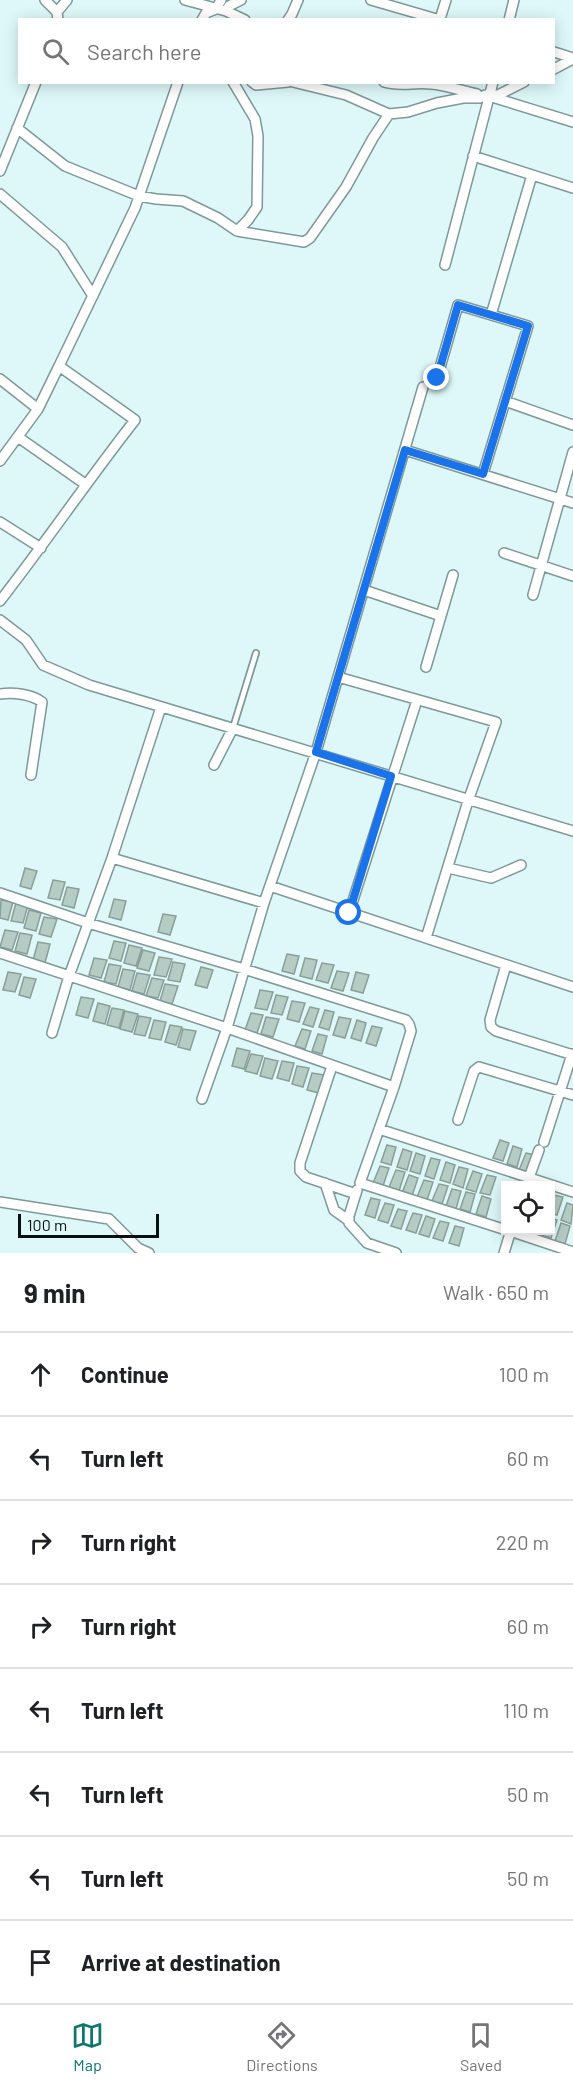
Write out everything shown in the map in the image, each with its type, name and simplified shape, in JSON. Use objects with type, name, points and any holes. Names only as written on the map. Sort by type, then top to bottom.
[{"type":"street","points":[[45,0],[57,16],[67,0]]},
{"type":"street","points":[[185,0],[221,6],[229,6],[241,0]]},
{"type":"street","points":[[289,18],[298,0]]},
{"type":"street","points":[[370,0],[437,18]]},
{"type":"street","points":[[440,18],[446,0]]},
{"type":"street","points":[[510,18],[514,0]]},
{"type":"street","points":[[203,18],[206,13],[221,6]]},
{"type":"street","points":[[221,6],[242,18]]},
{"type":"street","points":[[572,58],[573,46]]},
{"type":"street","points":[[555,52],[572,58]]},
{"type":"street","points":[[555,68],[572,58]]},
{"type":"street","points":[[0,171],[35,84]]},
{"type":"street","points":[[0,461],[38,409],[93,296],[139,195],[177,84]]},
{"type":"street","points":[[234,84],[255,119],[258,136],[257,207],[237,231]]},
{"type":"street","points":[[300,84],[346,95],[389,114],[408,112],[463,98],[498,95],[520,84]]},
{"type":"street","points":[[390,84],[396,86],[408,84]]},
{"type":"street","points":[[434,84],[488,96],[573,122]]},
{"type":"street","points":[[445,265],[492,84]]},
{"type":"street","points":[[17,128],[65,166],[139,195],[183,201],[218,218],[237,231],[304,242],[310,238],[346,187],[389,114]]},
{"type":"street","points":[[473,156],[573,188]]},
{"type":"street","points":[[491,315],[532,175]]},
{"type":"street","points":[[0,194],[62,247],[93,296]]},
{"type":"street","points":[[437,378],[458,305],[528,326],[483,474]]},
{"type":"street","points":[[0,601],[41,548],[85,484],[135,420],[59,366]]},
{"type":"street","points":[[0,379],[38,409]]},
{"type":"street","points":[[202,1099],[227,1028],[264,903],[316,752],[423,387]]},
{"type":"street","points":[[505,401],[573,425]]},
{"type":"street","points":[[18,437],[85,484]]},
{"type":"street","points":[[405,450],[573,503]]},
{"type":"street","points":[[533,595],[573,452]]},
{"type":"street","points":[[0,522],[41,548]]},
{"type":"street","points":[[504,553],[573,576]]},
{"type":"street","points":[[426,667],[453,575]]},
{"type":"street","points":[[364,590],[441,616]]},
{"type":"street","points":[[0,620],[26,640],[43,665],[89,685],[573,831]]},
{"type":"street","points":[[338,677],[495,722],[426,938]]},
{"type":"street","points":[[0,694],[19,694],[42,702],[31,775]]},
{"type":"street","points":[[349,913],[417,700]]},
{"type":"street","points":[[52,1033],[69,976],[112,858],[161,707]]},
{"type":"street","points":[[214,765],[233,728]]},
{"type":"street","points":[[112,858],[264,903]]},
{"type":"street","points":[[448,868],[491,878],[521,865]]},
{"type":"street","points":[[270,886],[573,987]]},
{"type":"street","points":[[0,893],[88,923],[406,1020],[411,1031],[348,1220]]},
{"type":"street","points":[[0,953],[227,1028],[394,1087]]},
{"type":"street","points":[[379,1129],[528,1181],[572,1054],[496,1031],[491,1027],[490,1020],[506,965]]},
{"type":"street","points":[[332,1065],[300,1168],[306,1177],[356,1194]]},
{"type":"street","points":[[458,1120],[474,1071],[479,1067],[573,1095]]},
{"type":"street","points":[[360,1183],[501,1228]]},
{"type":"street","points":[[325,1184],[334,1209],[348,1220],[367,1243],[396,1253]]},
{"type":"street","points":[[555,1188],[573,1192]]},
{"type":"street","points":[[0,1202],[109,1219],[138,1248],[149,1253]]},
{"type":"street","points":[[504,1253],[508,1235]]},
{"type":"street","points":[[521,1235],[573,1252]]},
{"type":"lane","points":[[233,728],[256,653]]},
{"type":"building","points":[[25,868],[37,871],[31,889],[20,886]]},
{"type":"building","points":[[53,880],[65,882],[60,900],[48,898]]},
{"type":"building","points":[[67,887],[79,889],[74,908],[62,905]]},
{"type":"building","points":[[114,899],[126,901],[121,920],[109,917]]},
{"type":"building","points":[[1,900],[13,902],[8,920],[0,918]]},
{"type":"building","points":[[16,903],[28,905],[23,923],[11,921]]},
{"type":"building","points":[[29,910],[41,913],[36,931],[24,928]]},
{"type":"building","points":[[163,914],[176,916],[170,935],[158,932]]},
{"type":"building","points":[[44,917],[57,919],[51,937],[39,934]]},
{"type":"building","points":[[5,930],[18,932],[12,950],[0,947]]},
{"type":"building","points":[[20,933],[32,935],[27,954],[15,951]]},
{"type":"building","points":[[114,941],[126,943],[121,961],[109,958]]},
{"type":"building","points":[[38,942],[50,944],[45,963],[33,960]]},
{"type":"building","points":[[129,945],[142,948],[136,966],[124,963]]},
{"type":"building","points":[[143,950],[155,953],[149,971],[137,968]]},
{"type":"building","points":[[287,954],[299,956],[294,974],[282,971]]},
{"type":"building","points":[[159,957],[172,959],[166,977],[154,975]]},
{"type":"building","points":[[94,958],[107,960],[101,978],[89,975]]},
{"type":"building","points":[[305,958],[317,960],[312,979],[300,976]]},
{"type":"building","points":[[173,962],[185,964],[180,982],[168,980]]},
{"type":"building","points":[[322,963],[334,965],[328,983],[316,980]]},
{"type":"building","points":[[109,964],[121,966],[116,984],[104,982]]},
{"type":"building","points":[[201,967],[213,970],[207,988],[195,985]]},
{"type":"building","points":[[123,969],[135,971],[130,990],[118,987]]},
{"type":"building","points":[[337,971],[349,973],[343,991],[331,988]]},
{"type":"building","points":[[8,972],[21,974],[15,992],[3,990]]},
{"type":"building","points":[[356,972],[369,975],[363,993],[351,990]]},
{"type":"building","points":[[137,973],[150,975],[144,994],[132,991]]},
{"type":"building","points":[[24,977],[36,979],[30,998],[19,995]]},
{"type":"building","points":[[152,978],[164,980],[158,998],[146,996]]},
{"type":"building","points":[[165,984],[178,986],[172,1004],[160,1001]]},
{"type":"building","points":[[260,990],[273,992],[267,1010],[255,1008]]},
{"type":"building","points":[[276,995],[288,997],[282,1015],[271,1013]]},
{"type":"building","points":[[81,997],[94,999],[88,1018],[76,1015]]},
{"type":"building","points":[[292,1001],[305,1003],[299,1022],[287,1019]]},
{"type":"building","points":[[98,1003],[110,1006],[105,1024],[93,1021]]},
{"type":"building","points":[[310,1007],[319,1009],[313,1027],[303,1024]]},
{"type":"building","points":[[112,1008],[124,1010],[119,1028],[107,1025]]},
{"type":"building","points":[[325,1010],[334,1012],[329,1030],[319,1027]]},
{"type":"building","points":[[125,1011],[138,1014],[132,1032],[120,1029]]},
{"type":"building","points":[[251,1013],[263,1015],[257,1033],[245,1030]]},
{"type":"building","points":[[139,1016],[151,1018],[145,1036],[134,1034]]},
{"type":"building","points":[[266,1017],[279,1019],[273,1037],[261,1034]]},
{"type":"building","points":[[339,1017],[351,1019],[345,1038],[333,1035]]},
{"type":"building","points":[[154,1020],[166,1022],[161,1040],[149,1038]]},
{"type":"building","points":[[357,1020],[366,1023],[361,1041],[351,1038]]},
{"type":"building","points":[[170,1025],[182,1027],[176,1045],[165,1042]]},
{"type":"building","points":[[372,1026],[382,1028],[376,1046],[366,1043]]},
{"type":"building","points":[[183,1029],[196,1031],[190,1050],[178,1047]]},
{"type":"building","points":[[302,1029],[311,1031],[305,1049],[295,1046]]},
{"type":"building","points":[[318,1034],[327,1036],[322,1054],[312,1051]]},
{"type":"building","points":[[237,1048],[250,1051],[244,1069],[232,1066]]},
{"type":"building","points":[[251,1054],[263,1056],[257,1074],[245,1071]]},
{"type":"building","points":[[265,1058],[278,1061],[272,1079],[260,1076]]},
{"type":"building","points":[[282,1061],[294,1063],[289,1081],[277,1078]]},
{"type":"building","points":[[297,1066],[309,1068],[303,1087],[292,1084]]},
{"type":"building","points":[[312,1073],[325,1075],[319,1093],[307,1090]]},
{"type":"building","points":[[500,1140],[509,1143],[503,1161],[493,1158]]},
{"type":"building","points":[[387,1145],[396,1147],[391,1165],[381,1162]]},
{"type":"building","points":[[513,1146],[522,1149],[517,1167],[507,1164]]},
{"type":"building","points":[[403,1149],[412,1152],[407,1170],[397,1167]]},
{"type":"building","points":[[416,1153],[425,1156],[420,1174],[410,1171]]},
{"type":"building","points":[[526,1153],[535,1155],[529,1173],[519,1170]]},
{"type":"building","points":[[431,1158],[440,1160],[434,1179],[425,1176]]},
{"type":"building","points":[[446,1162],[455,1165],[450,1183],[440,1180]]},
{"type":"building","points":[[380,1166],[389,1168],[383,1186],[373,1183]]},
{"type":"building","points":[[459,1167],[468,1169],[463,1188],[453,1184]]},
{"type":"building","points":[[396,1170],[405,1172],[399,1191],[389,1187]]},
{"type":"building","points":[[473,1171],[482,1174],[476,1192],[466,1189]]},
{"type":"building","points":[[409,1175],[418,1178],[412,1196],[402,1193]]},
{"type":"building","points":[[487,1175],[496,1177],[490,1195],[480,1193]]},
{"type":"building","points":[[424,1180],[433,1182],[427,1200],[417,1197]]},
{"type":"building","points":[[439,1184],[448,1186],[442,1204],[432,1201]]},
{"type":"building","points":[[452,1189],[461,1191],[456,1209],[446,1206]]},
{"type":"building","points":[[466,1192],[475,1194],[470,1212],[460,1209]]},
{"type":"building","points":[[555,1195],[563,1197],[557,1215],[555,1214]]},
{"type":"building","points":[[482,1196],[491,1199],[486,1217],[476,1214]]},
{"type":"building","points":[[371,1198],[380,1200],[375,1218],[365,1215]]},
{"type":"building","points":[[385,1203],[394,1205],[388,1223],[378,1220]]},
{"type":"building","points":[[567,1203],[573,1205],[571,1224],[561,1220]]},
{"type":"building","points":[[398,1209],[407,1211],[401,1229],[391,1226]]},
{"type":"building","points":[[413,1213],[422,1215],[416,1233],[406,1230]]},
{"type":"building","points":[[426,1216],[435,1219],[429,1237],[419,1234]]},
{"type":"building","points":[[440,1221],[449,1223],[443,1241],[433,1238]]},
{"type":"building","points":[[561,1223],[570,1226],[565,1244],[555,1241]]},
{"type":"building","points":[[455,1226],[464,1228],[459,1246],[449,1243]]},
{"type":"route","points":[[349,913],[391,776],[316,752],[405,450],[483,474],[528,326],[458,305],[437,378]]}]
